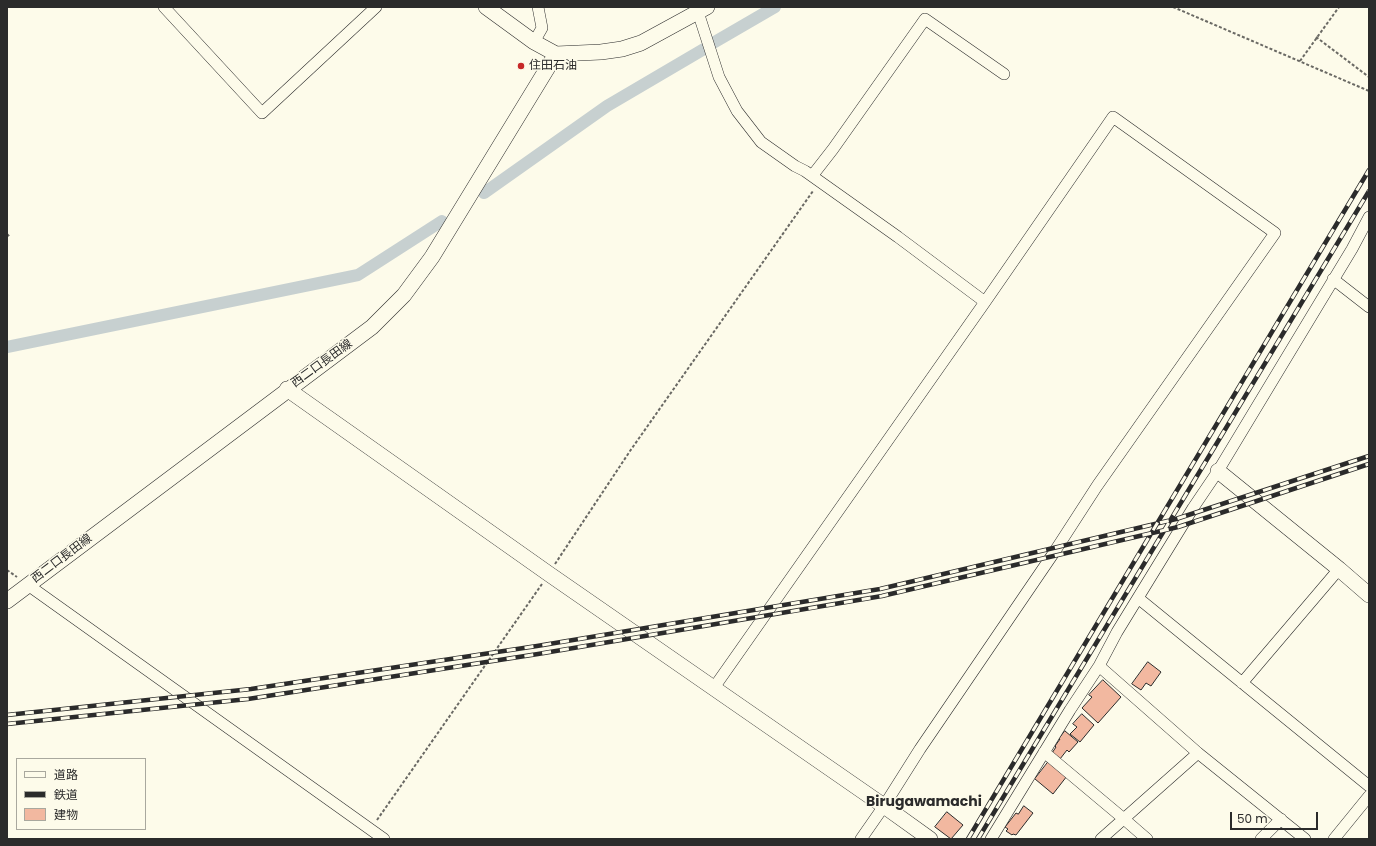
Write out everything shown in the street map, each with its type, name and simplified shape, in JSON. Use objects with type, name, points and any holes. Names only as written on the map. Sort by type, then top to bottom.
[{"type":"main road","points":[[486,7],[534,42],[556,54],[601,52],[622,49],[641,43],[702,10]]},
{"type":"main road","name":"西二口長田線","points":[[7,601],[287,389],[372,328],[404,295],[432,257],[556,54]]},
{"type":"main road","points":[[287,389],[549,574],[930,839]]},
{"type":"main road","points":[[1218,471],[1369,595]]},
{"type":"street","points":[[164,7],[262,113],[376,7]]},
{"type":"street","points":[[534,42],[542,28],[538,7]]},
{"type":"street","points":[[702,10],[719,77],[737,111],[761,142],[898,237],[986,302]]},
{"type":"street","points":[[816,179],[832,149],[925,19],[1004,74]]},
{"type":"street","points":[[714,689],[986,302],[1113,117],[1275,233],[1097,486],[1053,554],[920,749],[861,839]]},
{"type":"street","points":[[991,839],[1098,666],[1193,508],[1218,471],[1352,249],[1369,217]]},
{"type":"street","points":[[1333,279],[1369,307]]},
{"type":"street","points":[[1242,683],[1339,569]]},
{"type":"street","points":[[28,584],[384,839]]},
{"type":"street","points":[[1138,598],[1369,786]]},
{"type":"street","points":[[1098,666],[1198,753],[1305,839]]},
{"type":"street","points":[[1044,752],[1146,839]]},
{"type":"street","points":[[1101,839],[1198,753]]},
{"type":"street","points":[[1334,839],[1369,796]]},
{"type":"street","points":[[1261,839],[1281,819]]},
{"type":"path","points":[[1173,7],[1369,91]]},
{"type":"path","points":[[1300,61],[1339,7]]},
{"type":"path","points":[[1316,37],[1369,77]]},
{"type":"path","points":[[370,830],[549,574],[630,451],[816,179]]},
{"type":"path","points":[[7,234],[10,237]]},
{"type":"building","points":[[1148,662],[1161,672],[1151,686],[1146,683],[1141,690],[1132,684]]},
{"type":"building","points":[[1103,680],[1121,697],[1098,723],[1082,708],[1092,697],[1089,695]]},
{"type":"building","points":[[1082,714],[1094,725],[1080,742],[1070,734],[1077,727],[1073,724]]},
{"type":"building","points":[[1065,731],[1078,742],[1069,752],[1067,750],[1060,759],[1052,753]]},
{"type":"building","points":[[1049,761],[1067,776],[1053,794],[1035,779]]},
{"type":"building","points":[[1024,806],[1033,813],[1016,835],[1012,835],[1006,831],[1008,829],[1005,827],[1016,813],[1018,814]]},
{"type":"building","points":[[947,812],[963,825],[951,839],[935,827]]},
{"type":"waterway","points":[[713,43],[775,7]]},
{"type":"waterway","points":[[484,193],[607,106],[704,49]]},
{"type":"waterway","points":[[7,347],[358,275],[442,221]]},
{"type":"railway","points":[[968,839],[1369,170]]},
{"type":"railway","points":[[978,839],[1369,191]]},
{"type":"railway","points":[[7,715],[251,689],[537,646],[880,589],[1176,519],[1369,456]]},
{"type":"railway","points":[[7,724],[248,699],[538,654],[882,596],[1178,527],[1369,464]]},
{"type":"place","name":"住田石油","points":[[521,66]]},
{"type":"district","name":"Birugawamachi","points":[[924,802]]}]
